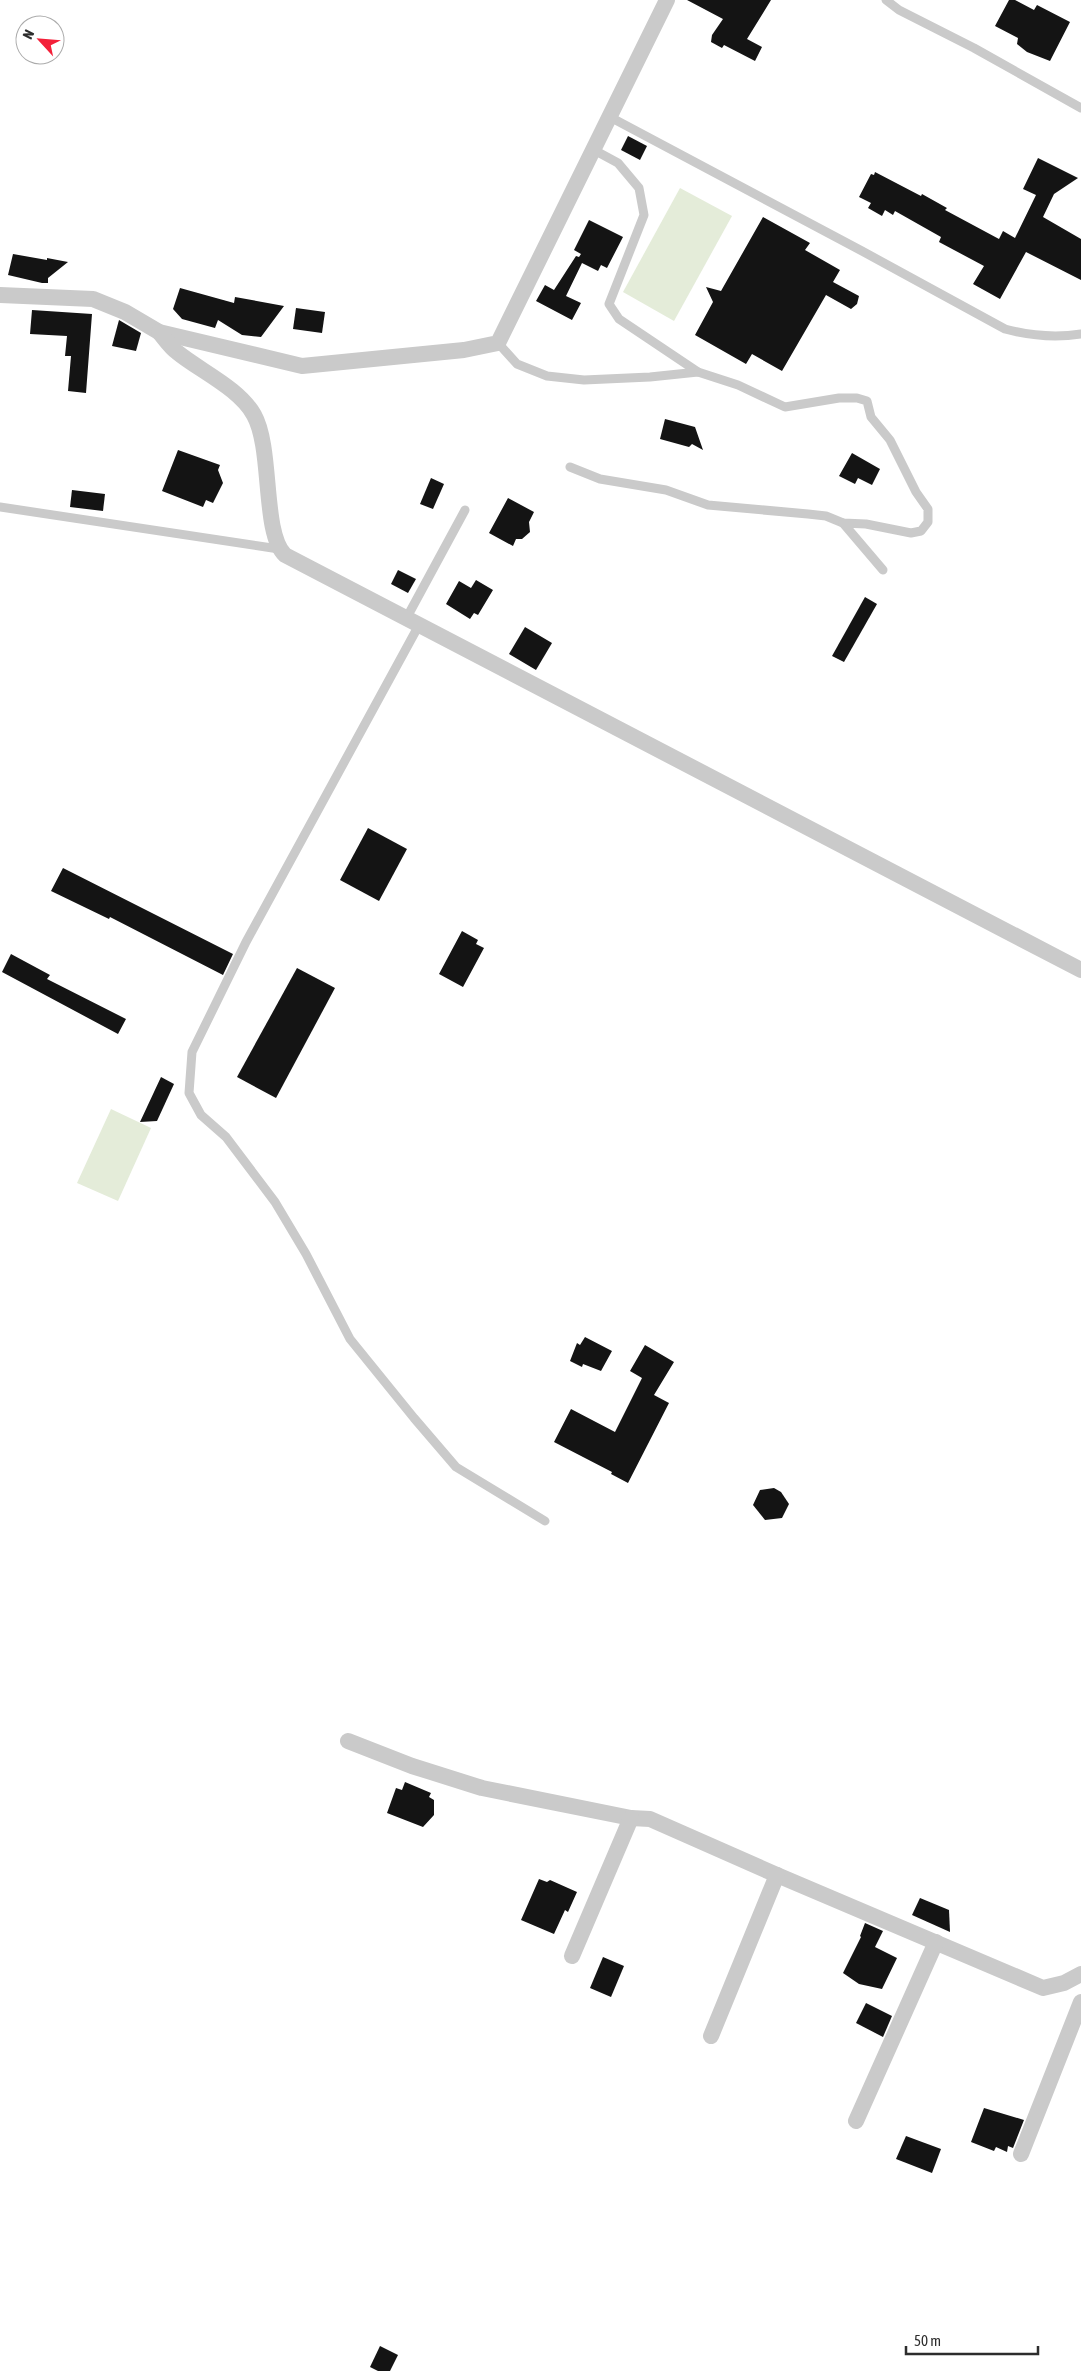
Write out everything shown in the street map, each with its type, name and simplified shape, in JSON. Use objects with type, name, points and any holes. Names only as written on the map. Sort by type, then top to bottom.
[{"type":"street","points":[[0,295],[93,299],[126,312],[159,332],[302,366],[464,350],[498,343],[667,0]]},
{"type":"street","points":[[159,332],[175,351],[224,385],[254,415],[263,442],[272,526],[279,549],[296,563],[1081,970]]},
{"type":"street","points":[[348,1742],[412,1766],[482,1788],[631,1818],[650,1819],[1044,1988],[1064,1983],[1081,1974]]},
{"type":"street","points":[[572,1956],[631,1818]]},
{"type":"street","points":[[711,2036],[777,1875]]},
{"type":"street","points":[[856,2121],[936,1942]]},
{"type":"street","points":[[1021,2154],[1081,2002]]},
{"type":"lane","points":[[886,0],[899,10],[974,48],[1081,108]]},
{"type":"lane","points":[[610,117],[1005,329],[1030,336],[1081,334]]},
{"type":"lane","points":[[570,467],[600,478],[666,490],[708,505],[826,516],[843,523],[866,524],[911,533],[921,531],[928,522],[928,509],[916,492],[890,440],[871,417],[867,401],[857,398],[839,398],[785,407],[738,384],[698,372],[620,319],[608,304],[644,215],[639,188],[618,163],[594,150]]},
{"type":"lane","points":[[498,343],[517,364],[546,376],[584,380],[650,377],[698,372]]},
{"type":"lane","points":[[0,507],[279,549]]},
{"type":"lane","points":[[466,510],[413,622],[233,968],[192,1052],[189,1094],[201,1115],[226,1137],[270,1194],[306,1254],[350,1339],[414,1418],[456,1468],[545,1521]]},
{"type":"lane","points":[[843,523],[883,570]]},
{"type":"green space","points":[[680,188],[732,216],[674,321],[623,292]]},
{"type":"green space","points":[[111,1109],[151,1128],[118,1201],[77,1183]]},
{"type":"building","points":[[687,0],[771,0],[747,39],[762,47],[755,61],[724,45],[722,48],[711,42],[712,35],[723,19]]},
{"type":"building","points":[[1009,0],[1015,0],[1034,10],[1037,5],[1070,22],[1050,61],[1027,52],[1017,44],[1018,38],[995,26]]},
{"type":"building","points":[[628,136],[647,146],[640,160],[621,150]]},
{"type":"building","points":[[1038,158],[1078,178],[1054,194],[1043,217],[1081,239],[1081,280],[1026,252],[1000,299],[973,284],[984,266],[939,242],[941,237],[895,211],[893,215],[885,210],[882,216],[868,208],[871,203],[859,197],[871,174],[874,175],[875,172],[921,196],[922,194],[947,208],[945,210],[999,239],[1003,231],[1015,238],[1036,195],[1023,189]]},
{"type":"building","points":[[763,217],[810,243],[805,250],[840,270],[833,282],[859,296],[857,304],[851,309],[826,295],[782,371],[752,354],[746,364],[695,335],[713,302],[706,287],[721,291]]},
{"type":"building","points":[[589,220],[623,237],[607,268],[601,265],[598,271],[582,263],[566,296],[581,303],[572,320],[536,301],[545,285],[554,290],[576,256],[579,257],[581,254],[574,250]]},
{"type":"building","points":[[13,254],[68,262],[48,278],[48,283],[42,283],[8,275]]},
{"type":"building","points":[[180,288],[234,303],[235,297],[284,306],[261,337],[242,335],[218,320],[215,328],[182,319],[173,309]]},
{"type":"building","points":[[296,308],[325,312],[322,333],[293,329]]},
{"type":"building","points":[[32,310],[92,314],[86,393],[68,391],[71,356],[65,356],[67,336],[30,334]]},
{"type":"building","points":[[119,320],[141,333],[136,351],[112,346]]},
{"type":"building","points":[[665,419],[695,427],[703,450],[692,444],[689,447],[660,439]]},
{"type":"building","points":[[178,450],[220,465],[218,470],[223,483],[213,503],[206,500],[203,507],[162,491]]},
{"type":"building","points":[[852,453],[880,469],[872,485],[858,478],[855,484],[839,476]]},
{"type":"building","points":[[431,478],[444,484],[433,509],[420,504]]},
{"type":"building","points":[[72,490],[105,494],[103,511],[70,507]]},
{"type":"building","points":[[508,498],[534,512],[529,522],[530,532],[522,539],[516,539],[513,546],[489,533]]},
{"type":"building","points":[[398,570],[416,579],[408,593],[391,584]]},
{"type":"building","points":[[476,580],[493,590],[478,615],[474,613],[470,619],[446,604],[459,581],[471,588]]},
{"type":"building","points":[[865,597],[877,604],[844,662],[832,656]]},
{"type":"building","points":[[525,627],[552,643],[536,670],[509,654]]},
{"type":"building","points":[[368,828],[407,849],[379,901],[340,880]]},
{"type":"building","points":[[63,868],[233,954],[223,975],[110,917],[109,919],[51,891]]},
{"type":"building","points":[[462,931],[478,940],[476,944],[484,948],[463,987],[439,974]]},
{"type":"building","points":[[11,954],[50,975],[47,979],[126,1019],[118,1034],[2,972]]},
{"type":"building","points":[[297,968],[335,988],[276,1098],[237,1077]]},
{"type":"building","points":[[161,1077],[174,1084],[157,1121],[140,1122]]},
{"type":"building","points":[[585,1337],[612,1351],[601,1371],[583,1364],[582,1367],[570,1361],[577,1343],[580,1345]]},
{"type":"building","points":[[645,1345],[674,1362],[654,1395],[669,1403],[628,1483],[611,1474],[612,1472],[554,1442],[571,1409],[615,1432],[642,1378],[630,1371]]},
{"type":"building","points":[[774,1488],[781,1492],[789,1504],[782,1518],[765,1520],[753,1505],[760,1490]]},
{"type":"building","points":[[405,1782],[431,1793],[429,1797],[434,1800],[434,1815],[423,1827],[387,1813],[396,1788],[402,1790]]},
{"type":"building","points":[[539,1879],[547,1882],[550,1880],[577,1892],[568,1912],[565,1910],[554,1934],[521,1920]]},
{"type":"building","points":[[920,1898],[949,1910],[950,1932],[912,1915]]},
{"type":"building","points":[[865,1923],[883,1931],[875,1947],[897,1958],[882,1989],[859,1984],[843,1973],[861,1937]]},
{"type":"building","points":[[603,1957],[624,1966],[611,1997],[590,1988]]},
{"type":"building","points":[[866,2003],[892,2016],[883,2037],[856,2023]]},
{"type":"building","points":[[984,2108],[1024,2120],[1013,2148],[1008,2146],[1007,2152],[996,2147],[994,2151],[971,2142]]},
{"type":"building","points":[[906,2136],[941,2149],[932,2173],[896,2159]]},
{"type":"building","points":[[380,2346],[398,2355],[390,2371],[378,2371],[370,2367]]}]
